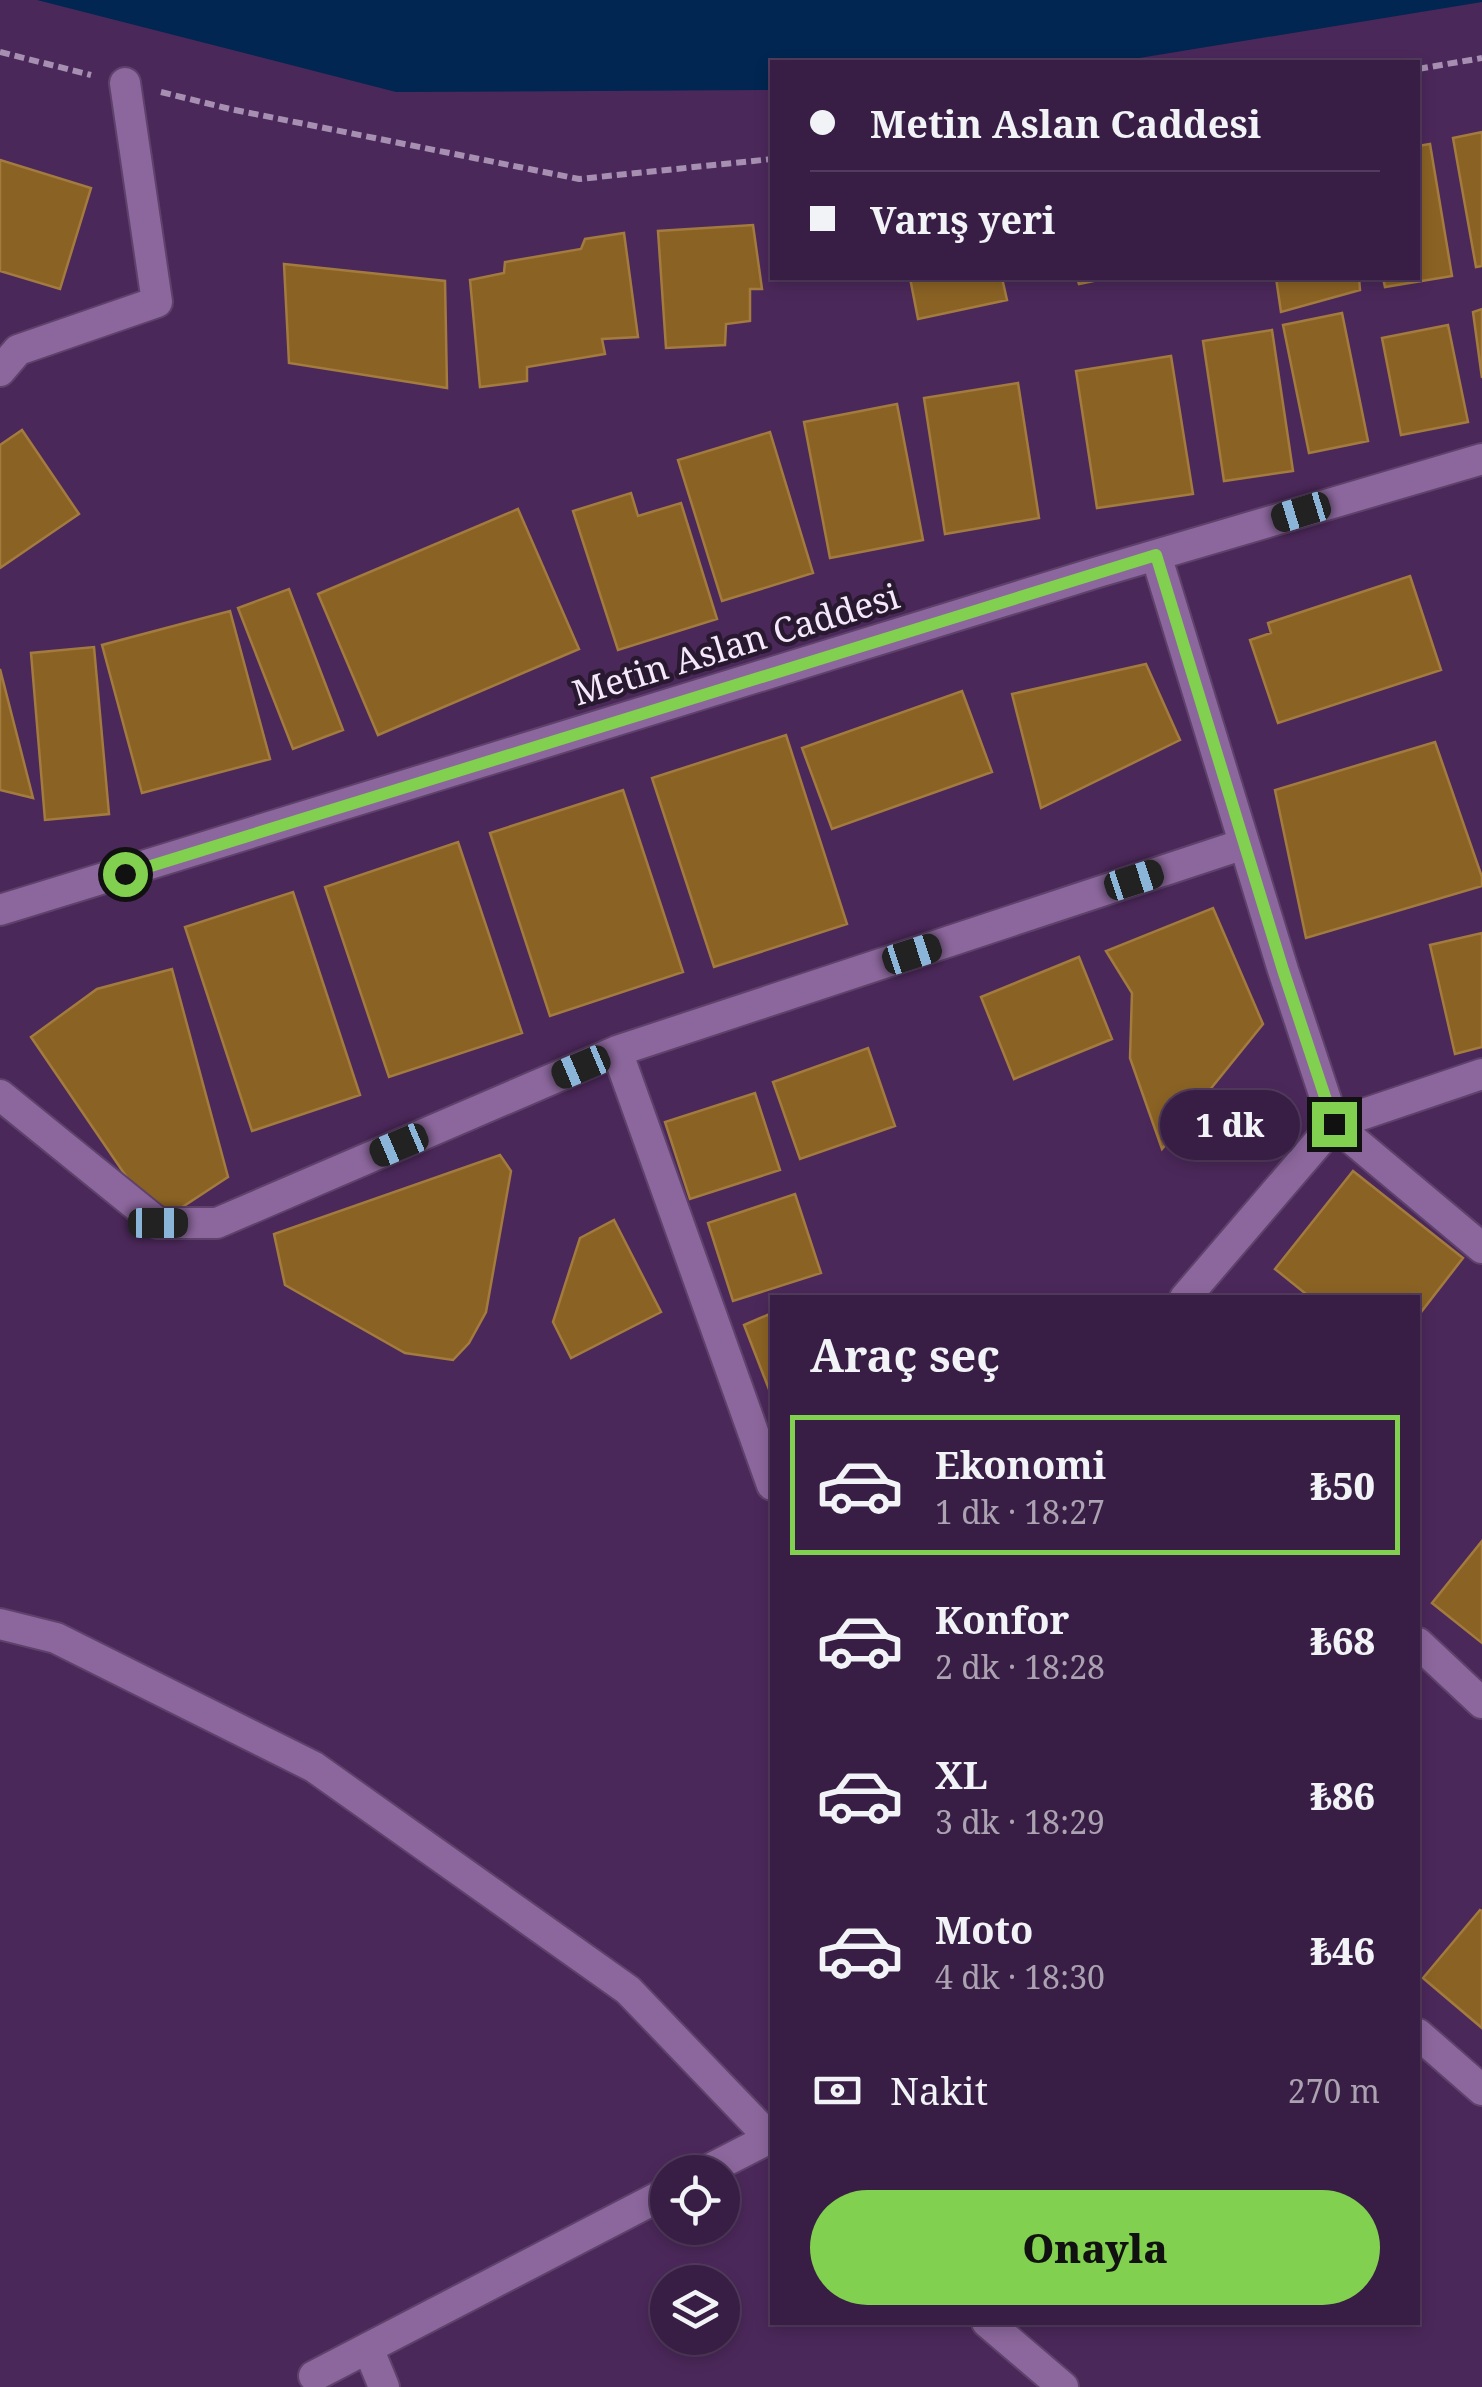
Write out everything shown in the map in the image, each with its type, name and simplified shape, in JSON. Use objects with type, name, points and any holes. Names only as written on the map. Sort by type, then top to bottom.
[{"type":"street","points":[[6,352],[157,302],[126,83]]},
{"type":"street","name":"Metin Aslan Caddesi","points":[[3,908],[1482,458]]},
{"type":"street","points":[[1156,555],[1334,1124],[1482,1248]]},
{"type":"street","points":[[0,1095],[158,1223],[217,1223],[617,1051],[1244,844]]},
{"type":"street","points":[[617,1051],[770,1479]]},
{"type":"street","points":[[1188,1295],[1334,1124],[1482,1074]]},
{"type":"street","points":[[0,1624],[56,1638],[314,1767],[628,1990],[770,2136]]},
{"type":"street","points":[[1420,1646],[1482,1703]]},
{"type":"street","points":[[1420,2036],[1482,2090]]},
{"type":"street","points":[[738,2155],[770,2139]]},
{"type":"street","points":[[314,2376],[650,2201]]},
{"type":"street","points":[[991,2325],[1063,2387]]},
{"type":"street","points":[[368,2348],[384,2387]]},
{"type":"path","points":[[0,52],[230,110],[579,180],[770,159]]},
{"type":"path","points":[[1420,69],[1482,58]]},
{"type":"water","points":[[37,0],[1482,0],[1127,60],[770,60],[770,90],[396,92]]},
{"type":"building","points":[[1482,132],[1482,266],[1476,267],[1453,138]]},
{"type":"building","points":[[1430,144],[1452,276],[1385,287],[1383,280],[1420,280],[1420,146]]},
{"type":"building","points":[[0,160],[91,188],[60,289],[0,271]]},
{"type":"building","points":[[753,225],[762,289],[750,289],[750,321],[726,324],[725,345],[666,348],[658,231]]},
{"type":"building","points":[[624,233],[638,337],[602,339],[605,354],[527,367],[527,381],[480,387],[470,280],[504,273],[505,262],[581,249],[585,239]]},
{"type":"building","points":[[284,264],[445,281],[447,388],[289,363]]},
{"type":"building","points":[[910,280],[1002,280],[1007,300],[918,319]]},
{"type":"building","points":[[1276,280],[1359,280],[1360,290],[1281,312]]},
{"type":"building","points":[[1482,309],[1482,378],[1473,312]]},
{"type":"building","points":[[1342,313],[1368,441],[1309,453],[1283,325]]},
{"type":"building","points":[[1448,325],[1468,422],[1401,435],[1382,338]]},
{"type":"building","points":[[1272,330],[1293,471],[1224,481],[1203,341]]},
{"type":"building","points":[[1171,356],[1193,494],[1097,508],[1076,371]]},
{"type":"building","points":[[1018,383],[1039,518],[945,534],[924,398]]},
{"type":"building","points":[[897,404],[923,540],[830,558],[804,422]]},
{"type":"building","points":[[22,430],[79,514],[0,568],[0,445]]},
{"type":"building","points":[[770,432],[813,573],[722,601],[678,460]]},
{"type":"building","points":[[631,493],[638,516],[681,503],[717,619],[618,650],[573,511]]},
{"type":"building","points":[[518,509],[579,649],[378,735],[318,594]]},
{"type":"building","points":[[1410,576],[1441,670],[1278,723],[1250,640],[1271,633],[1268,623]]},
{"type":"building","points":[[289,589],[343,730],[293,749],[238,608]]},
{"type":"building","points":[[230,611],[270,759],[142,793],[102,645]]},
{"type":"building","points":[[94,647],[109,814],[45,820],[31,653]]},
{"type":"building","points":[[1146,664],[1180,740],[1041,808],[1012,694]]},
{"type":"building","points":[[0,669],[33,798],[0,790]]},
{"type":"building","points":[[962,691],[992,772],[832,829],[802,748]]},
{"type":"building","points":[[786,735],[847,924],[714,967],[652,778]]},
{"type":"building","points":[[1435,742],[1482,886],[1306,938],[1275,790]]},
{"type":"building","points":[[623,790],[683,972],[550,1016],[490,833]]},
{"type":"building","points":[[458,842],[522,1033],[389,1077],[325,887]]},
{"type":"building","points":[[293,892],[360,1095],[252,1131],[185,927]]},
{"type":"building","points":[[1213,908],[1263,1024],[1162,1149],[1130,1058],[1132,993],[1106,951]]},
{"type":"building","points":[[1482,933],[1482,1047],[1455,1054],[1430,945]]},
{"type":"building","points":[[1079,957],[1112,1039],[1014,1079],[981,997]]},
{"type":"building","points":[[172,969],[228,1177],[158,1223],[31,1037],[97,989]]},
{"type":"building","points":[[868,1048],[895,1126],[800,1159],[773,1082]]},
{"type":"building","points":[[755,1093],[780,1170],[690,1199],[665,1122]]},
{"type":"building","points":[[500,1155],[511,1171],[486,1312],[469,1343],[453,1360],[405,1353],[285,1285],[274,1234]]},
{"type":"building","points":[[1353,1171],[1463,1258],[1420,1313],[1420,1295],[1307,1295],[1275,1269]]},
{"type":"building","points":[[795,1194],[821,1273],[733,1301],[708,1223]]},
{"type":"building","points":[[614,1220],[661,1312],[571,1358],[553,1322],[580,1238]]},
{"type":"building","points":[[770,1314],[770,1392],[744,1325]]},
{"type":"building","points":[[1482,1541],[1482,1643],[1432,1603]]},
{"type":"building","points":[[1482,1911],[1482,2028],[1423,1978]]},
{"type":"route","points":[[125,874],[1156,555],[1334,1124]]}]
